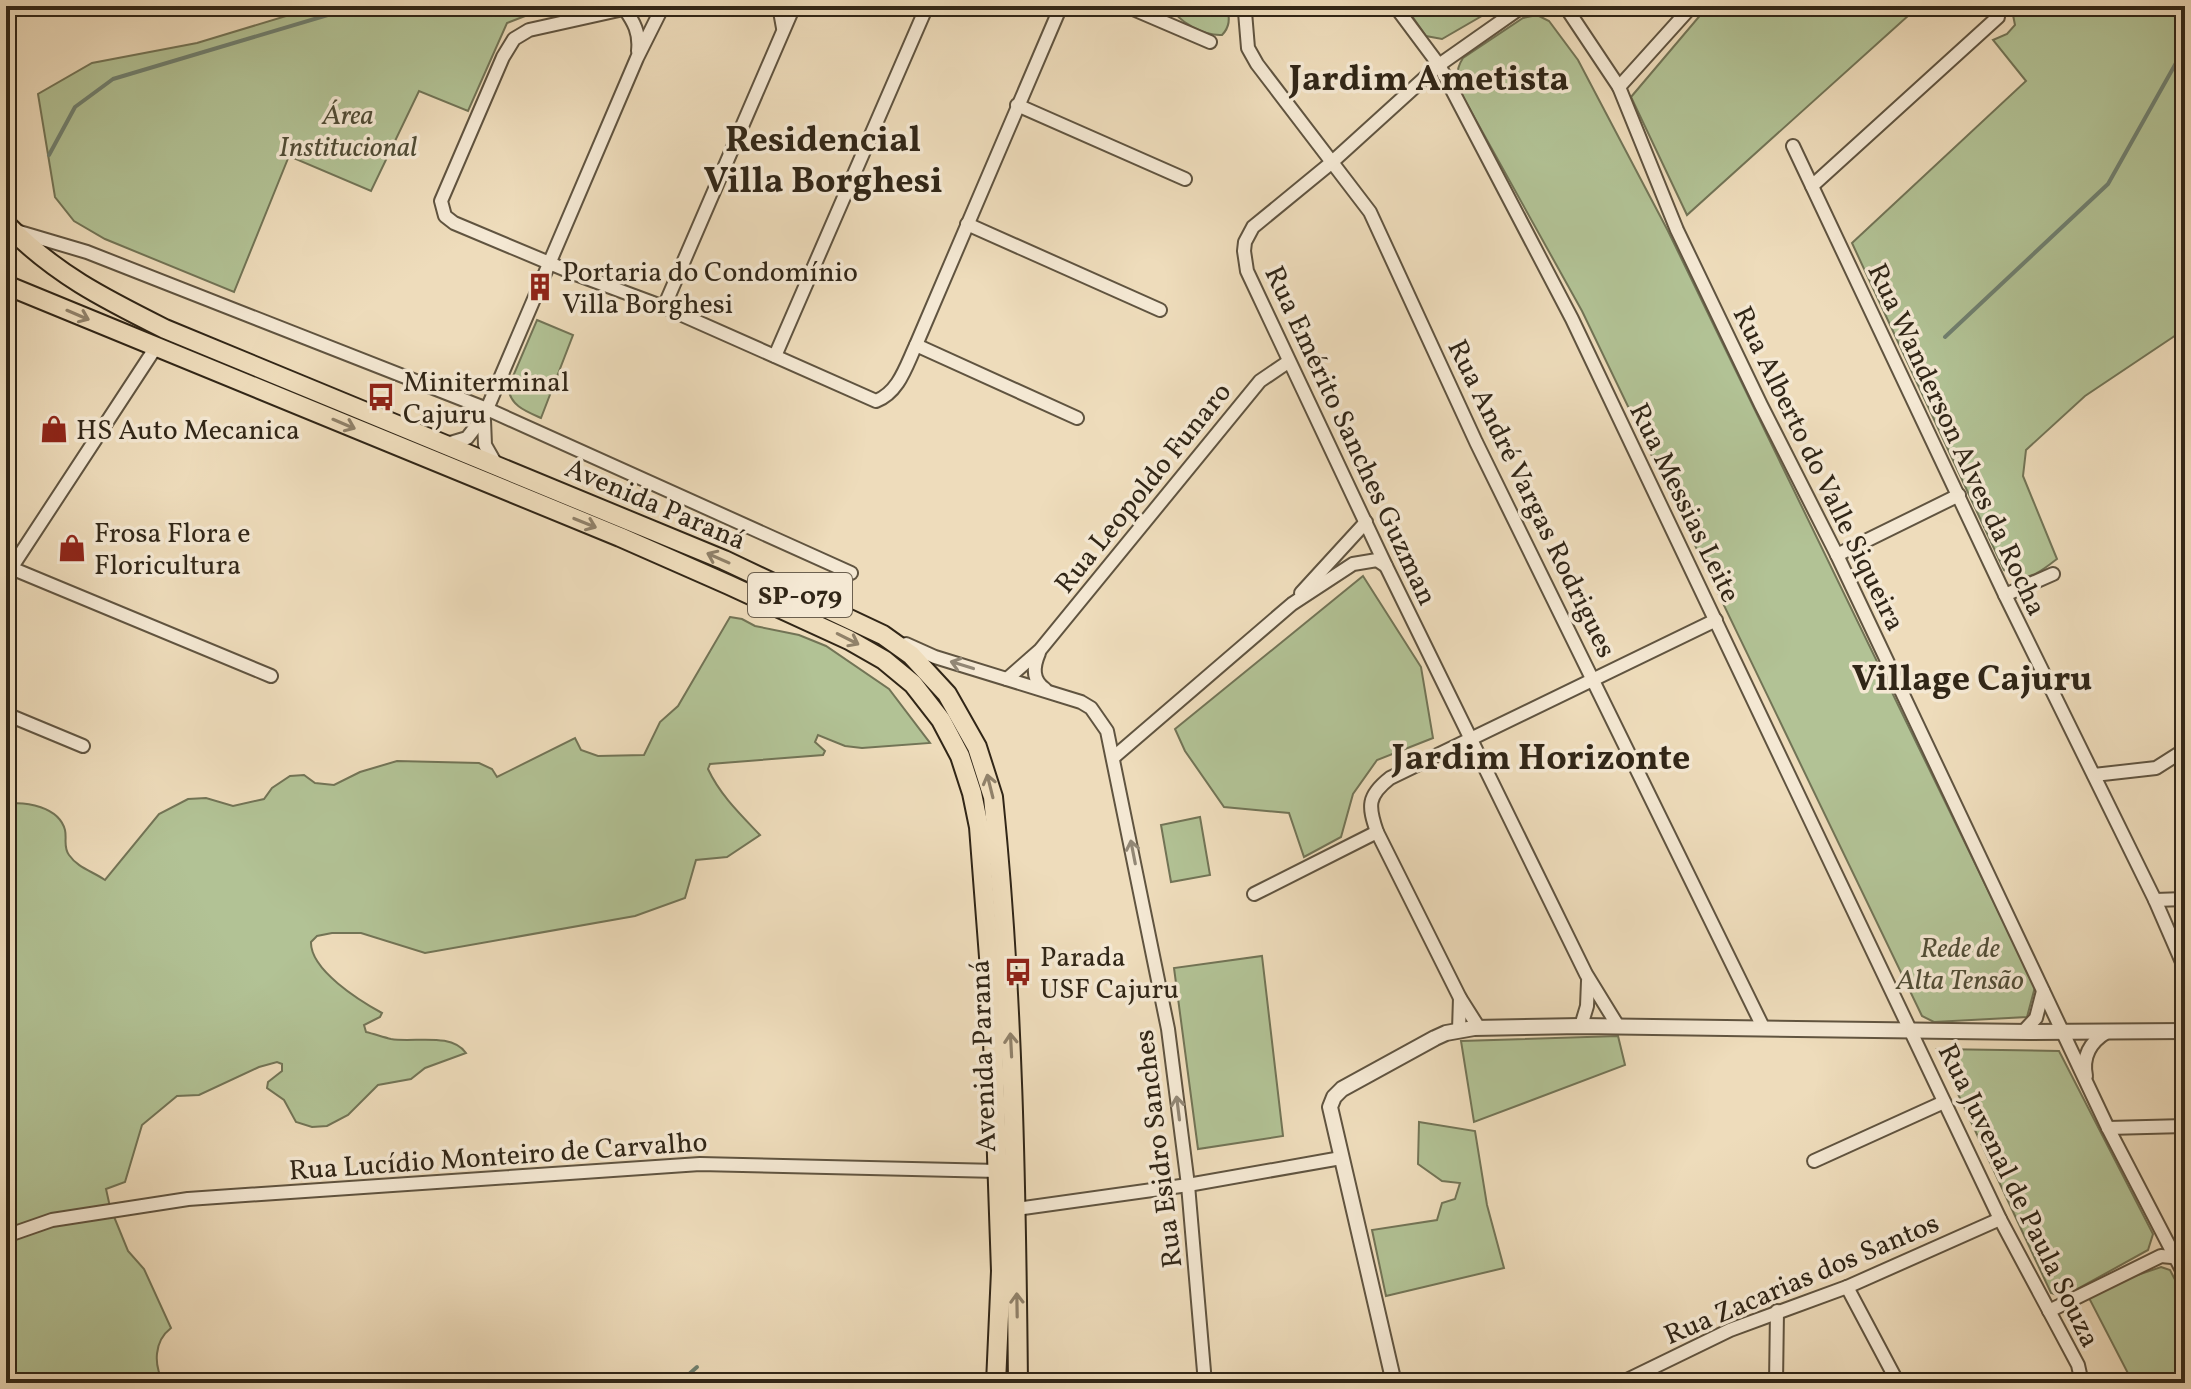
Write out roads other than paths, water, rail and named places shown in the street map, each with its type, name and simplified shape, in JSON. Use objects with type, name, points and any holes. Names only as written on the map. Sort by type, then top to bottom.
[{"type":"main road","name":"Avenida Paraná","points":[[9,227],[68,277],[179,335],[724,560],[883,635],[911,655],[947,694],[977,747],[993,797],[1007,967],[1016,1209],[1018,1383]]},
{"type":"main road","name":"Avenida Paraná","points":[[6,285],[620,537],[863,647],[913,684],[948,730],[968,775],[976,810],[991,983],[998,1171],[1001,1271],[996,1383]]},
{"type":"street","points":[[6,9],[17,6]]},
{"type":"street","points":[[443,444],[467,438],[486,413],[637,58],[663,6]]},
{"type":"street","points":[[779,6],[783,31]]},
{"type":"street","points":[[664,307],[794,6]]},
{"type":"street","points":[[775,356],[927,6]]},
{"type":"street","points":[[637,58],[639,40],[630,7],[529,30],[514,39],[503,57],[441,201],[445,216],[454,223],[664,307],[876,401],[887,397],[896,386],[916,345],[1061,6]]},
{"type":"street","points":[[1126,6],[1210,42]]},
{"type":"street","name":"Rua André Vargas Rodrigues","points":[[1242,6],[1248,48],[1257,64],[1370,212],[1476,442],[1763,1027]]},
{"type":"street","name":"Rua Messias Leite","points":[[1395,6],[1439,65],[1572,319],[1912,1030]]},
{"type":"street","name":"Rua Emérito Sanches Guzman","points":[[1523,6],[1439,65],[1331,163],[1253,227],[1245,242],[1247,271],[1386,566],[1586,974],[1618,1026]]},
{"type":"street","name":"Rua Alberto do Valle Siqueira","points":[[1565,6],[1619,87],[1677,230],[1837,555],[2108,1128],[2180,1258],[2185,1276]]},
{"type":"street","points":[[1619,87],[1692,6]]},
{"type":"street","points":[[1812,186],[1998,17]]},
{"type":"street","points":[[1017,105],[1185,179]]},
{"type":"street","name":"Rua Wanderson Alves da Rocha","points":[[1793,146],[2005,595],[2155,900],[2185,969]]},
{"type":"street","points":[[967,224],[1160,310]]},
{"type":"street","points":[[9,227],[87,252],[486,413],[851,573]]},
{"type":"street","points":[[916,345],[1077,418]]},
{"type":"street","points":[[156,347],[8,572],[271,676]]},
{"type":"street","name":"Rua Leopoldo Funaro","points":[[1007,679],[1040,650],[1260,381],[1288,362]]},
{"type":"street","points":[[486,413],[485,445],[498,467]]},
{"type":"street","points":[[1837,555],[1959,495]]},
{"type":"street","points":[[1292,604],[1343,543],[1366,522]]},
{"type":"street","points":[[1114,757],[1292,604],[1353,564],[1377,560],[1386,566]]},
{"type":"street","points":[[2005,595],[2053,574]]},
{"type":"street","points":[[1479,1028],[1460,998],[1377,832],[1370,813],[1370,801],[1390,778],[1716,620]]},
{"type":"street","name":"Rua Esidro Sanches","points":[[883,635],[935,657],[1048,691],[1091,708],[1107,731],[1168,1029],[1188,1185],[1205,1383]]},
{"type":"street","points":[[1040,650],[1034,670],[1036,680],[1048,691]]},
{"type":"street","points":[[6,714],[83,746]]},
{"type":"street","points":[[2094,775],[2156,768],[2178,754]]},
{"type":"street","points":[[1254,894],[1377,832]]},
{"type":"street","points":[[2155,900],[2185,899]]},
{"type":"street","name":"Rua Emérito Sanches Guzman","points":[[1581,1026],[1588,998],[1586,974]]},
{"type":"street","points":[[2023,1032],[2036,1018],[2043,988]]},
{"type":"street","points":[[1459,1030],[1460,998]]},
{"type":"street","points":[[1394,1383],[1330,1107],[1342,1089],[1435,1038],[1459,1030],[1479,1028],[1581,1026],[2185,1031]]},
{"type":"street","name":"Rua Juvenal de Paula Souza","points":[[1912,1030],[2000,1219],[2078,1365],[2082,1383]]},
{"type":"street","points":[[2087,1083],[2086,1056],[2097,1038],[2107,1032]]},
{"type":"street","points":[[1814,1161],[1944,1102]]},
{"type":"street","points":[[2108,1128],[2185,1126]]},
{"type":"street","points":[[1016,1209],[1188,1185],[1341,1158]]},
{"type":"street","name":"Rua Lucídio Monteiro de Carvalho","points":[[6,1236],[52,1220],[188,1199],[684,1165],[998,1171]]},
{"type":"street","name":"Rua Zacarias dos Santos","points":[[1621,1383],[1730,1330],[1847,1287],[2000,1219]]},
{"type":"street","points":[[2049,1311],[2161,1256],[2180,1258]]},
{"type":"street","points":[[1847,1287],[1898,1383]]},
{"type":"street","points":[[1776,1383],[1777,1311]]},
{"type":"waterway","points":[[49,155],[75,107],[113,79],[358,6]]},
{"type":"waterway","points":[[1945,337],[2108,184],[2185,47]]},
{"type":"waterway","points":[[679,1383],[697,1367]]},
{"type":"place","name":"Portaria do Condomínio Villa Borghesi","points":[[540,287]]},
{"type":"place","name":"Miniterminal Cajuru","points":[[381,397]]},
{"type":"place","name":"HS Auto Mecanica","points":[[54,429]]},
{"type":"place","name":"Frosa Flora e Floricultura","points":[[72,548]]},
{"type":"place","name":"Parada USF Cajuru","points":[[1018,972]]},
{"type":"district","name":"Jardim Ametista","points":[[1429,77]]},
{"type":"district","name":"Residencial Villa Borghesi","points":[[823,158]]},
{"type":"district","name":"Village Cajuru","points":[[1972,677]]},
{"type":"district","name":"Jardim Horizonte","points":[[1541,756]]},
{"type":"park label","name":"Área Institucional","points":[[348,130]]},
{"type":"park label","name":"Rede de Alta Tensão","points":[[1960,963]]}]
